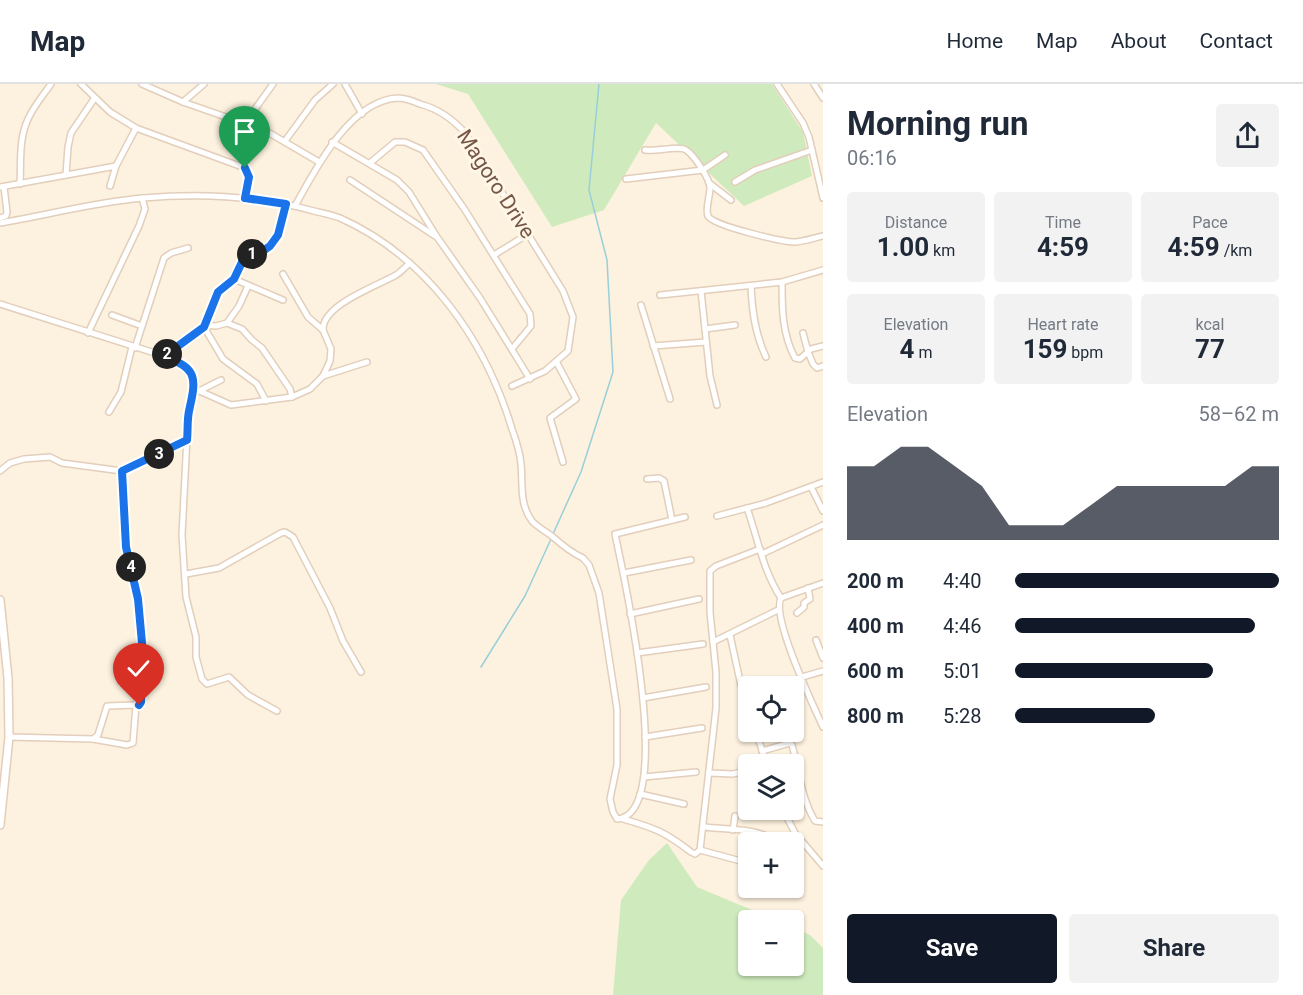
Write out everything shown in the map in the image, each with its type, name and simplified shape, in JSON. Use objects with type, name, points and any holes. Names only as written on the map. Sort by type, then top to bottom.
[{"type":"street","points":[[20,184],[23,134],[26,122],[51,84]]},
{"type":"street","points":[[142,84],[183,102],[245,123],[285,141],[319,162]]},
{"type":"street","points":[[183,102],[204,84]]},
{"type":"street","points":[[245,123],[273,84]]},
{"type":"street","points":[[285,141],[315,100],[333,84]]},
{"type":"street","points":[[345,84],[362,114]]},
{"type":"street","points":[[777,84],[803,123],[809,137],[823,198]]},
{"type":"street","points":[[814,84],[823,98]]},
{"type":"street","points":[[83,85],[94,99],[110,112],[136,128],[245,168],[249,177],[245,198]]},
{"type":"street","name":"Magoro Drive","points":[[295,206],[332,142],[362,114],[395,98],[434,107],[455,122],[466,134],[563,291],[573,317],[568,351],[557,363]]},
{"type":"street","points":[[66,176],[71,133],[94,99]]},
{"type":"street","points":[[110,186],[116,166],[136,128]]},
{"type":"street","points":[[332,142],[370,163],[403,186],[416,200],[437,237],[480,298],[530,379]]},
{"type":"street","points":[[370,163],[395,142],[405,142],[423,150],[521,297],[532,320],[531,326],[512,349]]},
{"type":"street","points":[[645,150],[685,149],[703,170],[710,183],[731,200]]},
{"type":"street","points":[[735,182],[755,170],[812,150]]},
{"type":"street","points":[[626,179],[703,170],[725,155]]},
{"type":"street","points":[[0,218],[6,216],[7,212],[2,187],[116,166]]},
{"type":"street","points":[[350,180],[437,237]]},
{"type":"street","points":[[710,183],[708,216],[726,226],[796,242],[823,236]]},
{"type":"street","points":[[0,223],[142,198],[178,196],[245,198],[286,204],[338,218],[376,237],[410,262],[438,293],[477,345],[490,370],[512,428],[521,462],[522,497],[526,511],[533,522],[589,565],[599,593],[617,710],[617,765],[610,800],[613,812],[617,819],[660,830],[695,854],[700,850],[704,827],[716,699],[710,612],[710,571],[716,566],[761,552],[823,525]]},
{"type":"street","points":[[87,333],[140,223],[145,209],[142,198]]},
{"type":"street","points":[[163,357],[204,326],[218,292],[234,279],[246,256],[263,251],[278,235],[286,204]]},
{"type":"street","points":[[494,255],[528,234]]},
{"type":"street","points":[[109,412],[121,392],[133,348],[165,258],[171,253],[188,248]]},
{"type":"street","points":[[323,330],[325,320],[345,302],[397,274],[410,262]]},
{"type":"street","points":[[660,295],[782,282],[823,270]]},
{"type":"street","points":[[197,390],[227,404],[266,401],[291,397],[310,389],[323,376],[330,361],[331,349],[323,330],[308,316],[283,274]]},
{"type":"street","points":[[234,279],[282,300]]},
{"type":"street","points":[[782,282],[785,331],[795,358],[800,359],[816,347],[823,346]]},
{"type":"street","points":[[227,323],[239,306],[248,286]]},
{"type":"street","points":[[751,286],[753,318],[759,342],[766,357]]},
{"type":"street","points":[[701,291],[710,376],[717,405]]},
{"type":"street","points":[[0,304],[133,348],[177,360],[188,369],[197,390],[189,413],[182,535],[186,597],[193,618],[196,657],[202,679],[207,684],[230,677],[248,695],[277,711]]},
{"type":"street","points":[[641,305],[670,399]]},
{"type":"street","points":[[112,315],[142,326]]},
{"type":"street","points":[[204,326],[227,323],[242,329],[262,348],[290,389],[291,397]]},
{"type":"street","points":[[705,329],[735,325]]},
{"type":"street","points":[[204,326],[223,359],[257,384],[266,401]]},
{"type":"street","points":[[803,333],[808,352],[816,368],[823,366]]},
{"type":"street","points":[[653,346],[706,342]]},
{"type":"street","points":[[330,361],[336,372]]},
{"type":"street","points":[[323,376],[367,362]]},
{"type":"street","points":[[512,387],[557,363],[576,399],[550,418],[549,422],[563,462]]},
{"type":"street","points":[[197,390],[221,380]]},
{"type":"street","points":[[0,471],[10,463],[24,459],[50,457],[62,463],[122,471],[187,440]]},
{"type":"street","points":[[97,738],[107,706],[136,705],[141,702],[142,643],[138,599],[126,547],[122,471]]},
{"type":"street","points":[[647,479],[659,478],[664,481],[672,520]]},
{"type":"street","points":[[717,516],[766,504],[823,482]]},
{"type":"street","points":[[811,487],[823,511]]},
{"type":"street","points":[[747,508],[767,575],[781,598],[778,610],[793,658],[802,676]]},
{"type":"street","points":[[623,819],[630,814],[640,794],[644,777],[645,737],[638,653],[615,534],[685,517]]},
{"type":"street","points":[[186,574],[219,568],[281,533],[288,533],[293,537],[361,672]]},
{"type":"street","points":[[624,573],[691,560]]},
{"type":"street","points":[[781,598],[823,583]]},
{"type":"street","points":[[797,613],[810,599],[808,588]]},
{"type":"street","points":[[630,614],[699,599]]},
{"type":"street","points":[[0,600],[9,678],[9,737],[0,825]]},
{"type":"street","points":[[712,642],[778,610]]},
{"type":"street","points":[[730,634],[741,676]]},
{"type":"street","points":[[816,640],[823,658]]},
{"type":"street","points":[[638,653],[703,644]]},
{"type":"street","points":[[804,676],[823,671]]},
{"type":"street","points":[[804,682],[823,727]]},
{"type":"street","points":[[643,698],[706,687]]},
{"type":"street","points":[[9,737],[97,738],[127,745],[133,743],[136,705]]},
{"type":"street","points":[[645,737],[702,728]]},
{"type":"street","points":[[759,742],[763,754]]},
{"type":"street","points":[[762,751],[790,743],[792,745],[797,773],[811,814],[815,821],[823,822]]},
{"type":"street","points":[[644,777],[696,772]]},
{"type":"street","points":[[709,773],[738,773]]},
{"type":"street","points":[[640,794],[684,804]]},
{"type":"street","points":[[733,830],[735,816]]},
{"type":"street","points":[[788,820],[795,833],[823,866]]},
{"type":"street","points":[[704,827],[746,832]]},
{"type":"street","points":[[700,850],[738,860]]},
{"type":"green space","points":[[436,84],[772,84],[803,132],[812,176],[744,206],[656,123],[604,210],[552,227],[468,94]]},
{"type":"green space","points":[[667,843],[697,887],[752,910],[738,910],[738,976],[804,976],[804,932],[810,935],[823,948],[823,995],[613,995],[621,900],[649,860]]},
{"type":"waterway","points":[[553,534],[581,472],[613,372],[607,260],[589,190],[599,84]]},
{"type":"waterway","points":[[481,667],[525,596],[551,539]]},
{"type":"route","points":[[139,705],[141,702],[142,643],[138,599],[126,547],[122,471],[187,440],[189,413],[195,389],[194,381],[188,369],[177,360],[163,357],[202,330],[220,288],[234,279],[246,256],[263,251],[270,246],[280,231],[286,204],[245,198],[249,173],[245,168]]}]
